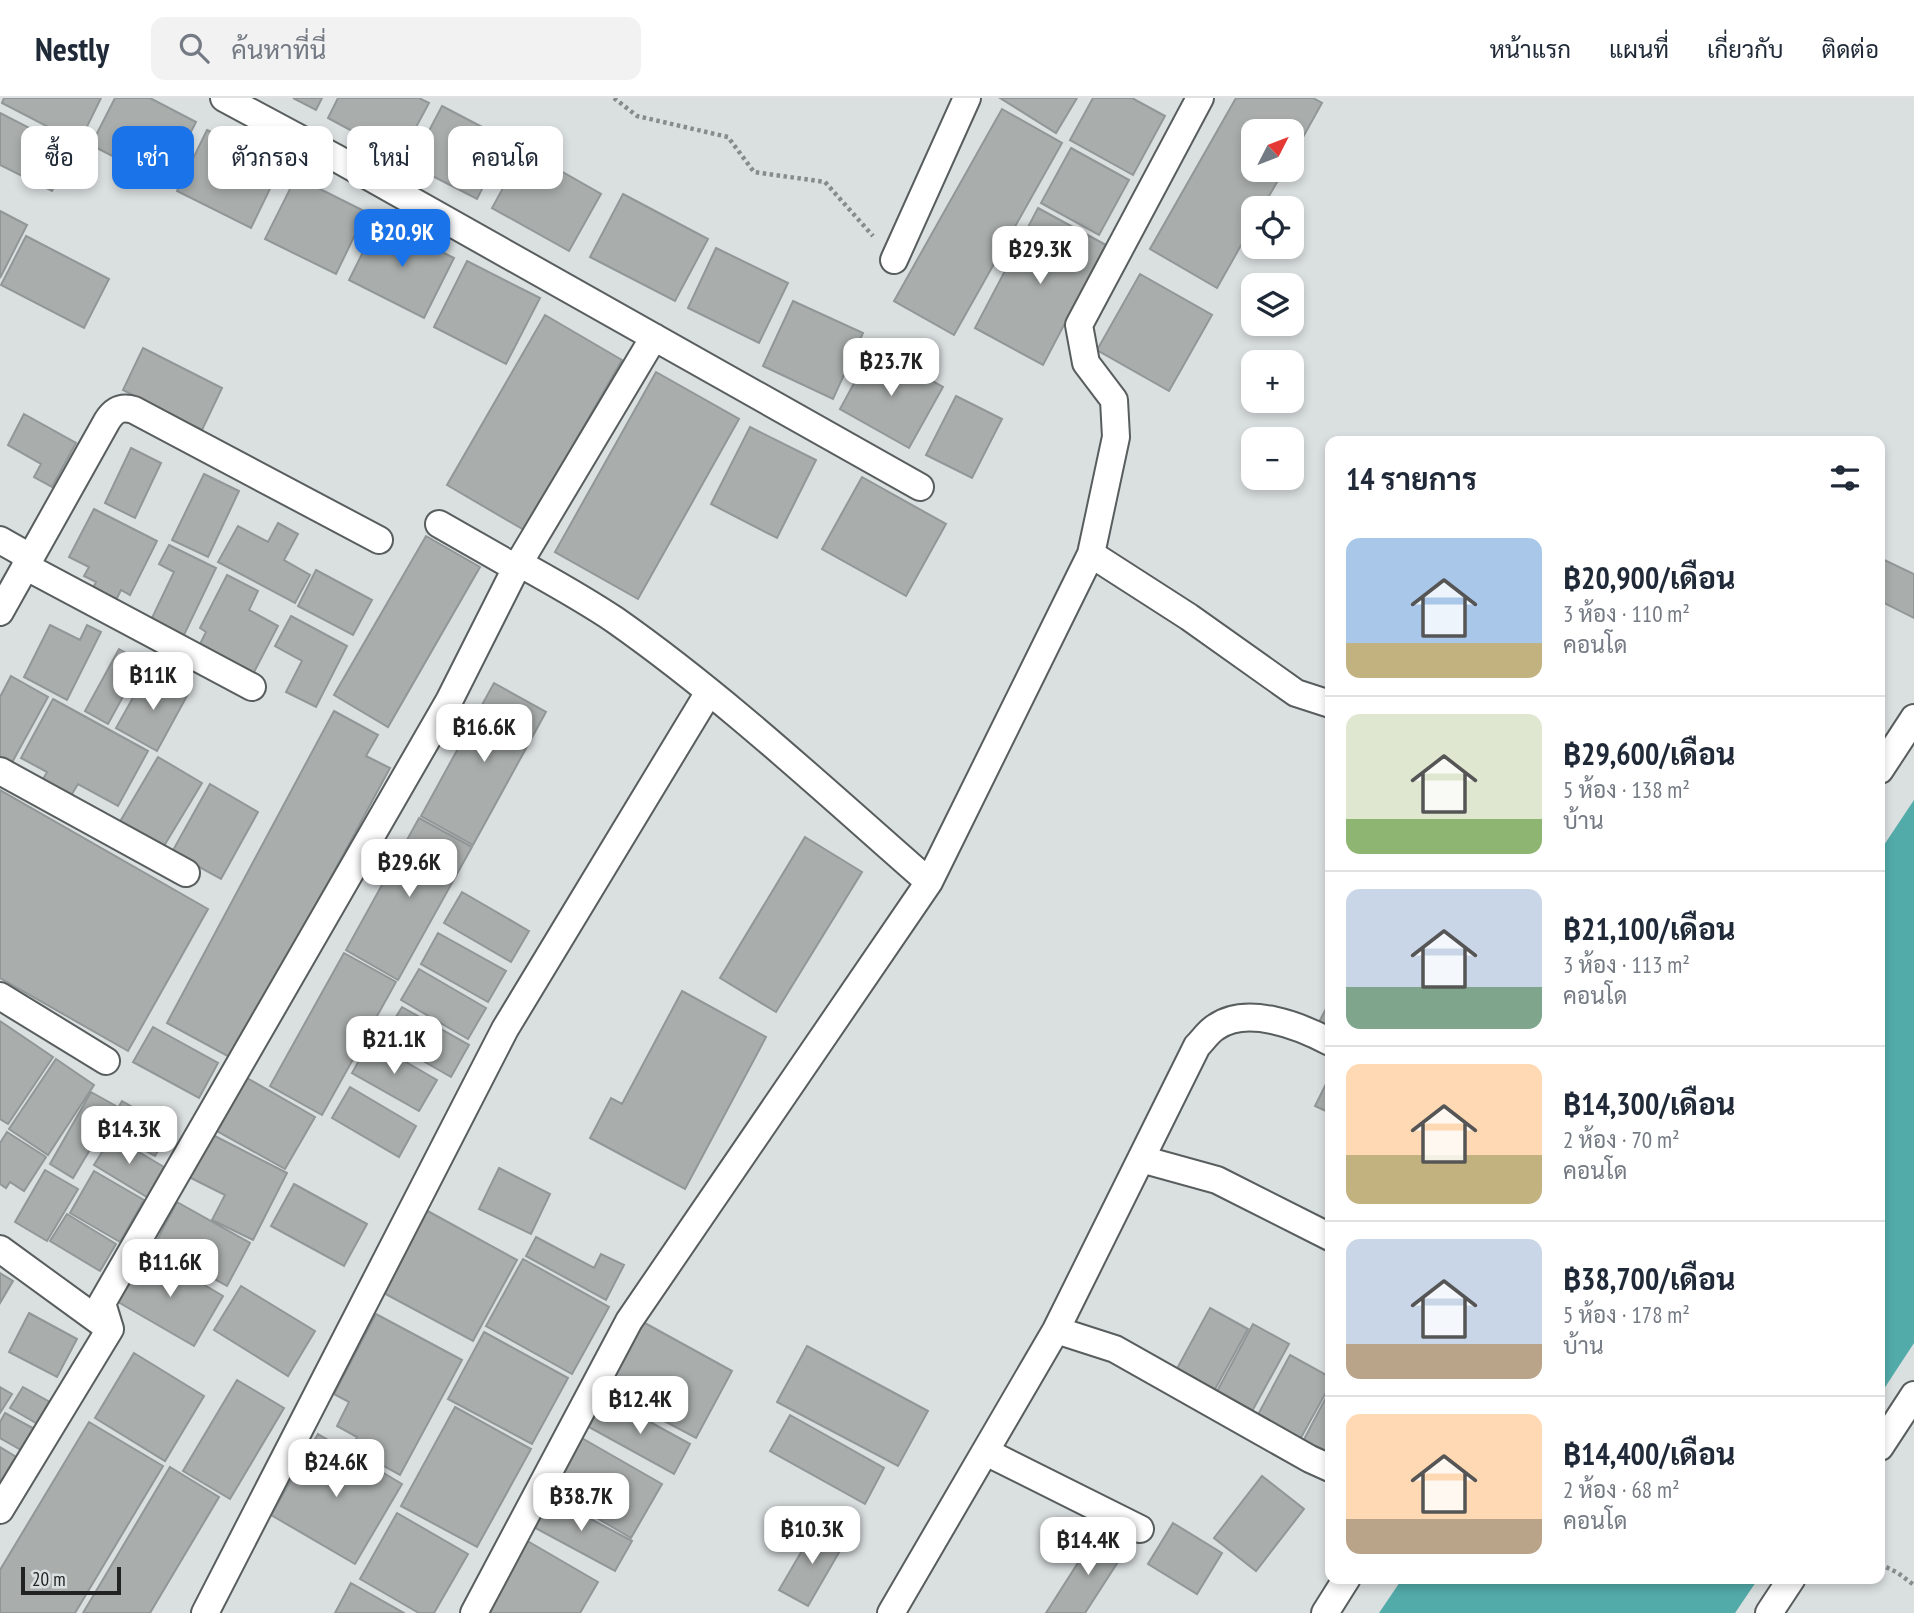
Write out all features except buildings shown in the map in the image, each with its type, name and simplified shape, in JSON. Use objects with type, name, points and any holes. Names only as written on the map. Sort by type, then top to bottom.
[{"type":"street","points":[[224,98],[336,158],[919,487]]},
{"type":"street","points":[[894,260],[967,98]]},
{"type":"street","points":[[474,1613],[629,1321],[929,882],[1091,554],[1116,438],[1114,400],[1086,363],[1079,325],[1191,101]]},
{"type":"street","points":[[0,1510],[110,1329],[102,1303],[449,701],[517,565],[654,337]]},
{"type":"street","points":[[0,612],[111,414],[122,408],[134,410],[379,540]]},
{"type":"street","points":[[439,524],[575,594],[615,620],[709,692],[929,882]]},
{"type":"street","points":[[0,540],[28,561],[252,687]]},
{"type":"street","points":[[1091,554],[1189,617],[1296,693],[1325,702]]},
{"type":"street","points":[[205,1613],[505,1029],[709,692]]},
{"type":"street","points":[[1885,762],[1914,718]]},
{"type":"street","points":[[0,771],[186,873]]},
{"type":"street","points":[[0,996],[106,1061]]},
{"type":"street","points":[[891,1613],[1056,1330],[1197,1046],[1216,1026],[1244,1016],[1262,1017],[1313,1032],[1325,1039]]},
{"type":"street","points":[[1141,1159],[1217,1181],[1325,1235]]},
{"type":"street","points":[[0,1249],[110,1329]]},
{"type":"street","points":[[1056,1330],[1115,1349],[1325,1466]]},
{"type":"street","points":[[1885,1439],[1914,1395]]},
{"type":"street","points":[[986,1451],[1140,1529]]},
{"type":"street","points":[[1325,1613],[1343,1584]]},
{"type":"street","points":[[1769,1613],[1788,1584]]},
{"type":"path","points":[[614,98],[636,116],[728,137],[754,172],[825,182],[894,260]]},
{"type":"path","points":[[1885,1566],[1914,1585]]},
{"type":"water","points":[[1914,800],[1914,1343],[1885,1387],[1885,844]]},
{"type":"water","points":[[1399,1584],[1755,1584],[1735,1613],[1379,1613]]}]
